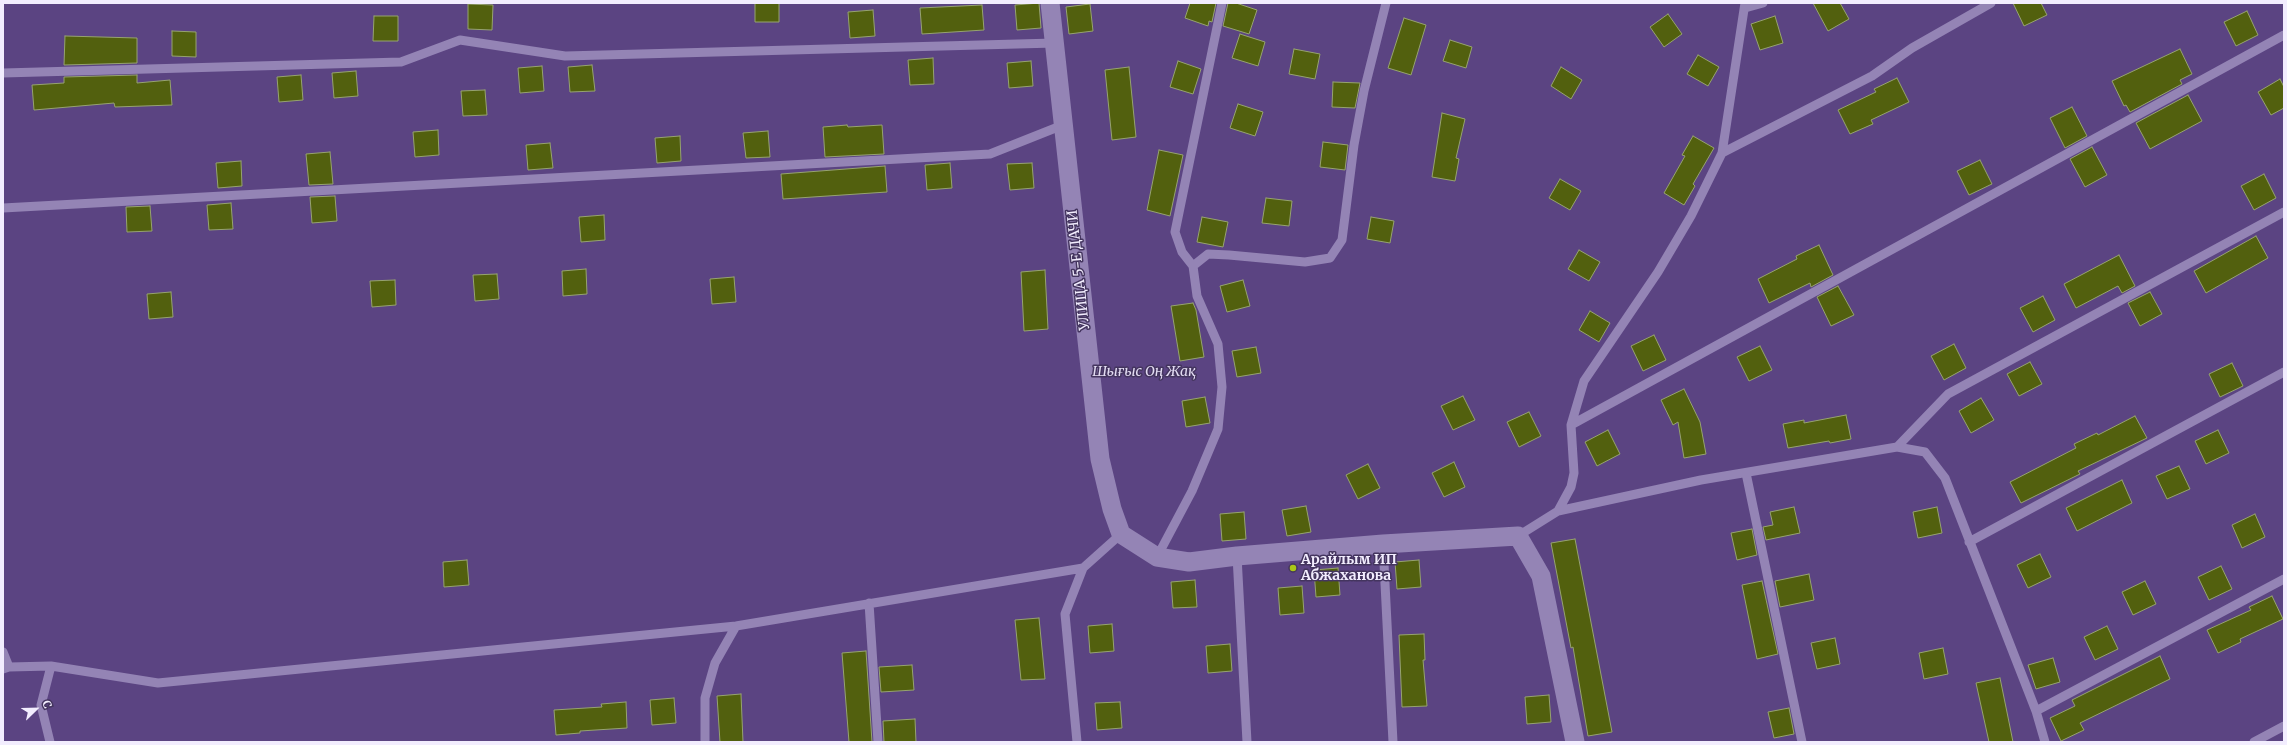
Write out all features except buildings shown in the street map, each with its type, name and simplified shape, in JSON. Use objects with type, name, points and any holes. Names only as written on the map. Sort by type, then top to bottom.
[{"type":"street","name":"УЛИЦА 5-Е ДАЧИ","points":[[1050,3],[1100,459],[1112,509],[1121,534]]},
{"type":"street","points":[[1121,534],[1157,557],[1189,562],[1237,556],[1383,544],[1518,536],[1541,576],[1575,742]]},
{"type":"lane","points":[[1157,557],[1192,491],[1218,429],[1222,387],[1218,344],[1197,296],[1193,266],[1182,252],[1175,232],[1222,3]]},
{"type":"lane","points":[[1193,266],[1208,254],[1229,254],[1304,262],[1330,258],[1342,240],[1354,145],[1364,91],[1386,3]]},
{"type":"lane","points":[[1558,511],[1571,487],[1574,473],[1571,425],[1584,381],[1658,272],[1691,216],[1722,153],[1745,6],[1763,3]]},
{"type":"lane","points":[[1722,153],[1872,76],[1912,48],[1991,3]]},
{"type":"lane","points":[[1571,425],[2284,35]]},
{"type":"lane","points":[[3,73],[401,62],[460,40],[565,56],[1055,43]]},
{"type":"lane","points":[[3,208],[990,154],[1063,125]]},
{"type":"lane","points":[[1897,447],[1948,394],[2284,212]]},
{"type":"lane","points":[[1969,542],[2284,372]]},
{"type":"lane","points":[[1518,536],[1558,511],[1746,473],[1897,447],[1925,452],[1945,478],[2036,711],[2046,742]]},
{"type":"lane","points":[[1746,473],[1802,742]]},
{"type":"lane","points":[[1077,742],[1065,614],[1083,568],[1121,534]]},
{"type":"lane","points":[[1383,544],[1392,742]]},
{"type":"lane","points":[[1237,556],[1248,742]]},
{"type":"lane","points":[[3,652],[6,668],[51,666],[158,683],[736,626],[1083,568]]},
{"type":"lane","points":[[2036,711],[2284,579]]},
{"type":"lane","points":[[870,603],[878,742]]},
{"type":"lane","points":[[705,742],[705,698],[715,663],[736,626]]},
{"type":"lane","points":[[50,742],[42,705],[51,666]]},
{"type":"lane","points":[[2254,742],[2284,726]]},
{"type":"green space","name":"Шығыс Оң Жақ","points":[[3,3],[2284,3],[2284,742],[3,742]]},
{"type":"place","name":"Арайлым ИП Абжаханова","points":[[1293,568]]}]
